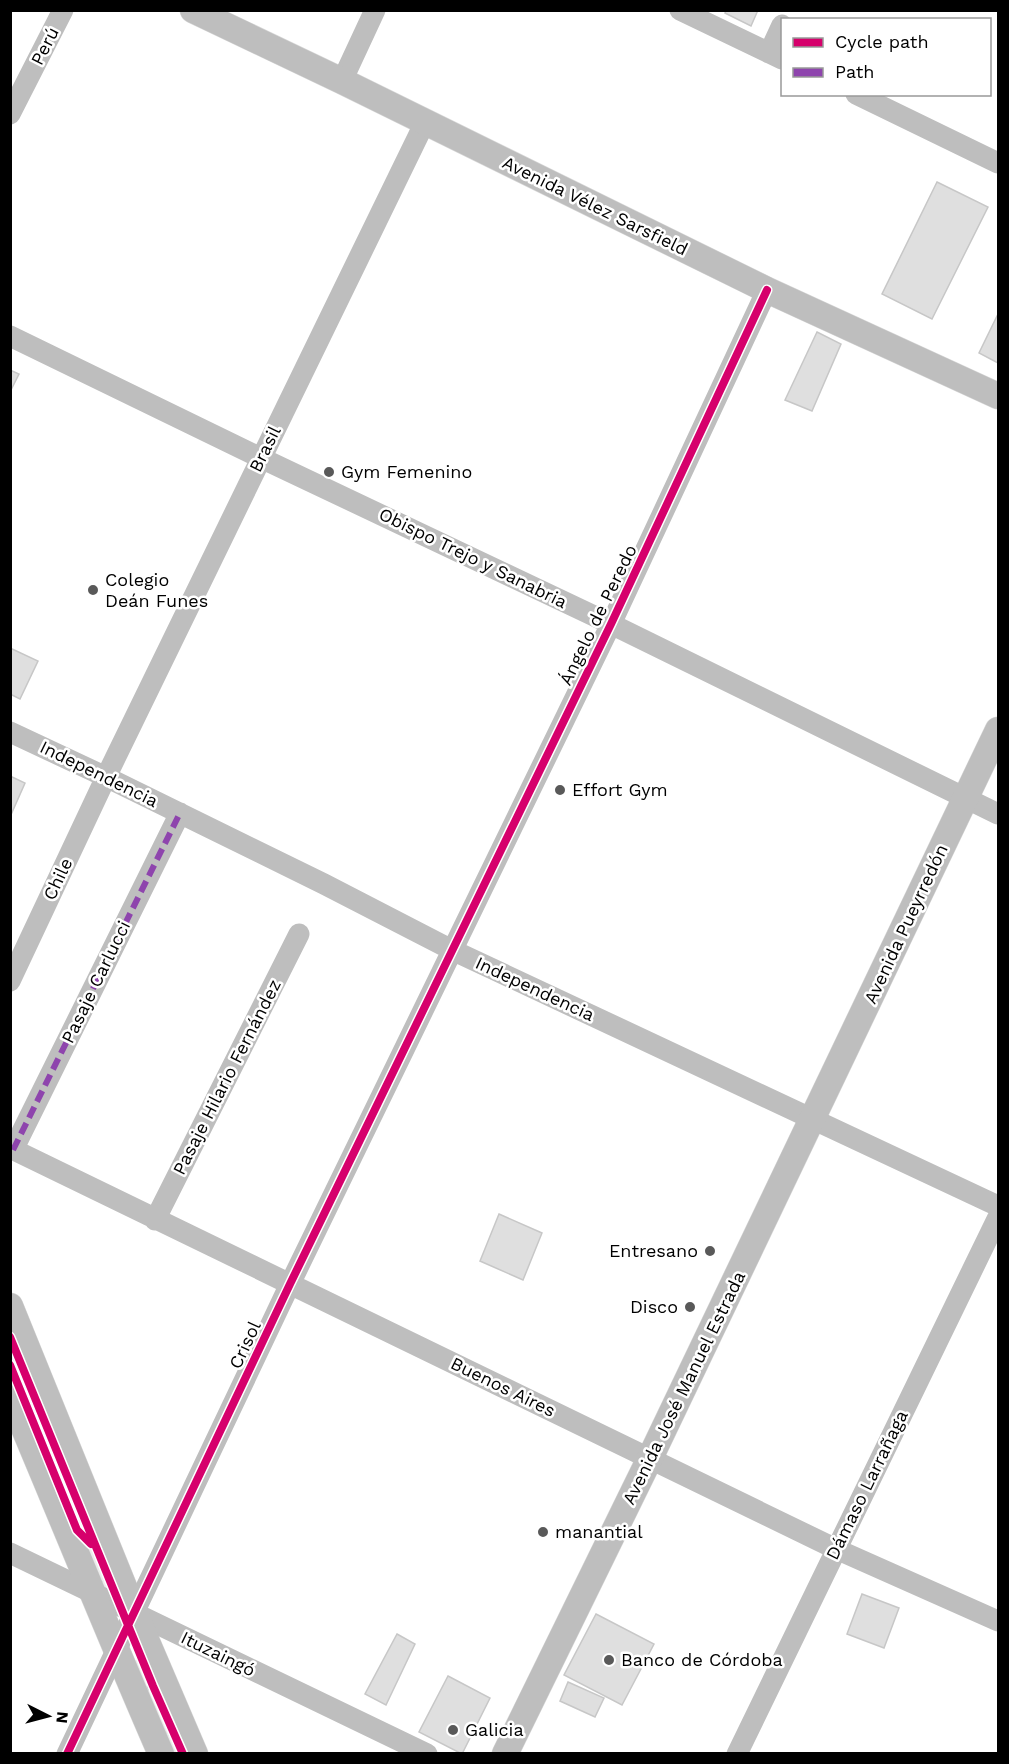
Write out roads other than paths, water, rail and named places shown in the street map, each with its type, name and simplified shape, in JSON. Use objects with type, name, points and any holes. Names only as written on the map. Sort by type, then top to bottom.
[{"type":"main road","name":"Avenida Vélez Sarsfield","points":[[193,10],[767,290],[999,396]]},
{"type":"main road","name":"Avenida Pueyrredón","points":[[813,1118],[999,730]]},
{"type":"main road","name":"Avenida José Manuel Estrada","points":[[505,1754],[813,1118]]},
{"type":"main road","points":[[10,1306],[135,1614],[195,1754]]},
{"type":"main road","points":[[10,1395],[94,1593],[116,1653],[161,1754]]},
{"type":"street","name":"Perú","points":[[10,114],[63,10]]},
{"type":"street","points":[[342,81],[375,10]]},
{"type":"street","points":[[680,10],[776,56],[781,35]]},
{"type":"street","points":[[860,96],[999,163]]},
{"type":"street","name":"Brasil","points":[[106,777],[425,122]]},
{"type":"street","name":"Ángelo de Peredo","points":[[452,950],[611,624],[767,290]]},
{"type":"street","name":"Obispo Trejo y Sanabria","points":[[10,336],[611,624],[999,814]]},
{"type":"street","name":"Independencia","points":[[10,732],[324,884],[452,950],[999,1206]]},
{"type":"street","name":"Chile","points":[[10,981],[106,777]]},
{"type":"street","name":"Pasaje Carlucci","points":[[12,1149],[180,813]]},
{"type":"street","name":"Pasaje Hilario Fernández","points":[[155,1220],[299,934]]},
{"type":"street","name":"Crisol","points":[[67,1754],[290,1284],[452,950]]},
{"type":"street","name":"Buenos Aires","points":[[12,1149],[836,1549],[999,1621]]},
{"type":"street","name":"Dámaso Larrañaga","points":[[736,1754],[999,1217]]},
{"type":"street","name":"Ituzaingó","points":[[10,1553],[427,1754]]},
{"type":"place","name":"Gym Femenino","points":[[329,472]]},
{"type":"place","name":"Colegio Deán Funes","points":[[93,590]]},
{"type":"place","name":"Effort Gym","points":[[560,790]]},
{"type":"place","name":"Entresano","points":[[710,1251]]},
{"type":"place","name":"Disco","points":[[690,1307]]},
{"type":"place","name":"manantial","points":[[543,1532]]},
{"type":"place","name":"Banco de Córdoba","points":[[609,1660]]},
{"type":"place","name":"Galicia","points":[[453,1730]]}]
